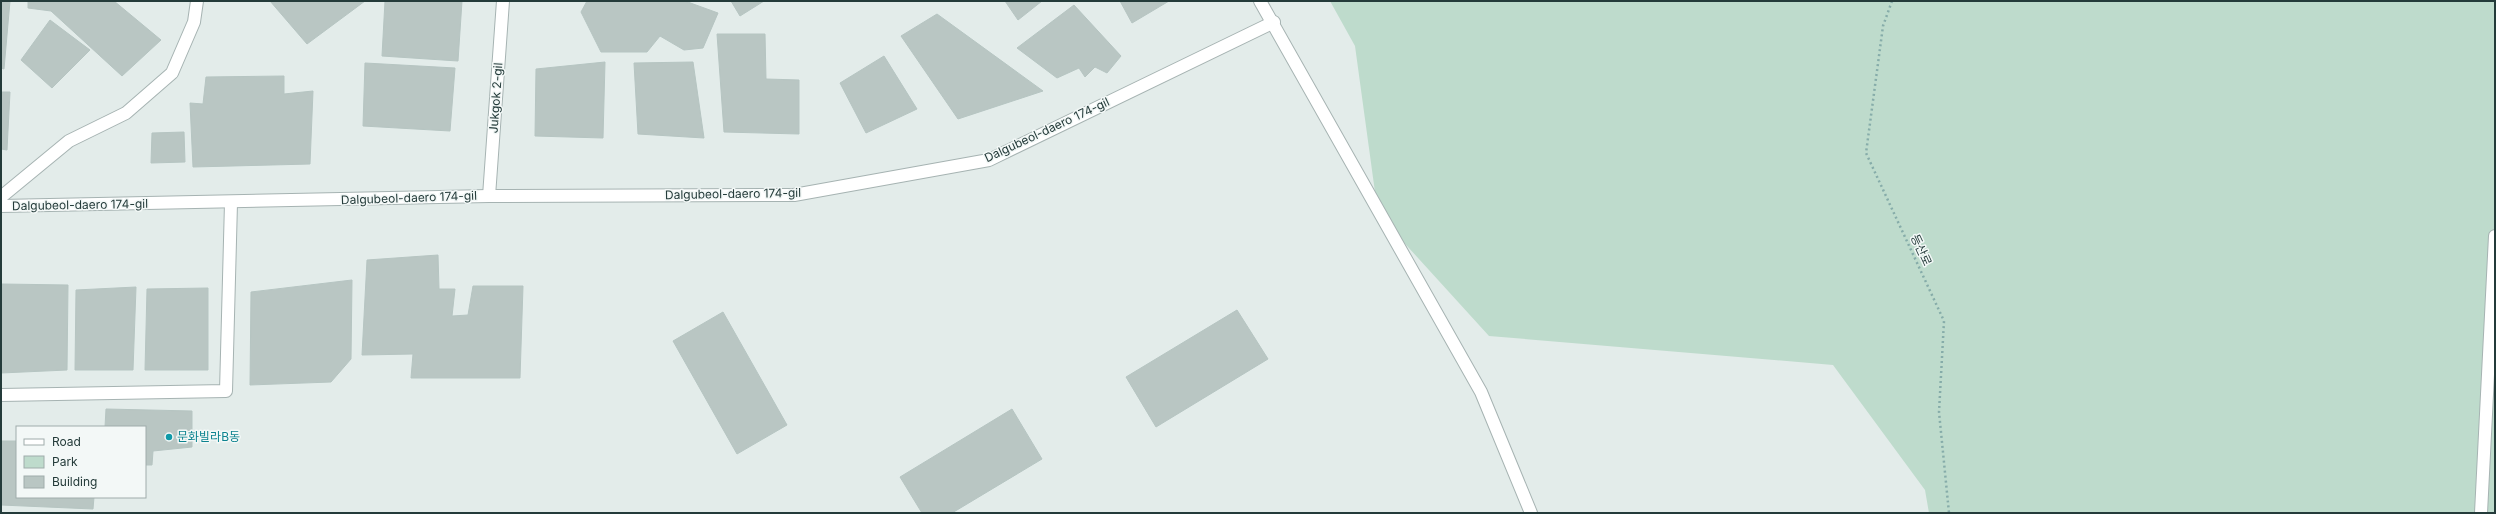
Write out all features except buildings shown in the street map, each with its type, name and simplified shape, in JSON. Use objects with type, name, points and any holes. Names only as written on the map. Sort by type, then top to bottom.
[{"type":"street","name":"Dalgubeol-daero 174-gil","points":[[1,197],[68,141],[126,113],[172,74],[194,22],[197,1]]},
{"type":"street","name":"Jukgok 2-gil","points":[[489,196],[503,1]]},
{"type":"street","points":[[1260,1],[1274,22],[1481,392],[1531,513]]},
{"type":"street","name":"Dalgubeol-daero 174-gil","points":[[1,206],[230,203],[489,196],[794,195],[989,160],[1274,22]]},
{"type":"street","points":[[1,395],[226,392],[230,203]]},
{"type":"street","points":[[2481,513],[2495,236]]},
{"type":"path","name":"등산로","points":[[1892,1],[1883,26],[1866,152],[1944,321],[1939,412],[1949,513]]},
{"type":"green space","points":[[1330,1],[2495,1],[2495,513],[1929,513],[1925,490],[1833,365],[1489,336],[1378,214],[1355,46]]},
{"type":"place","name":"문화빌라B동","points":[[169,437]]}]
